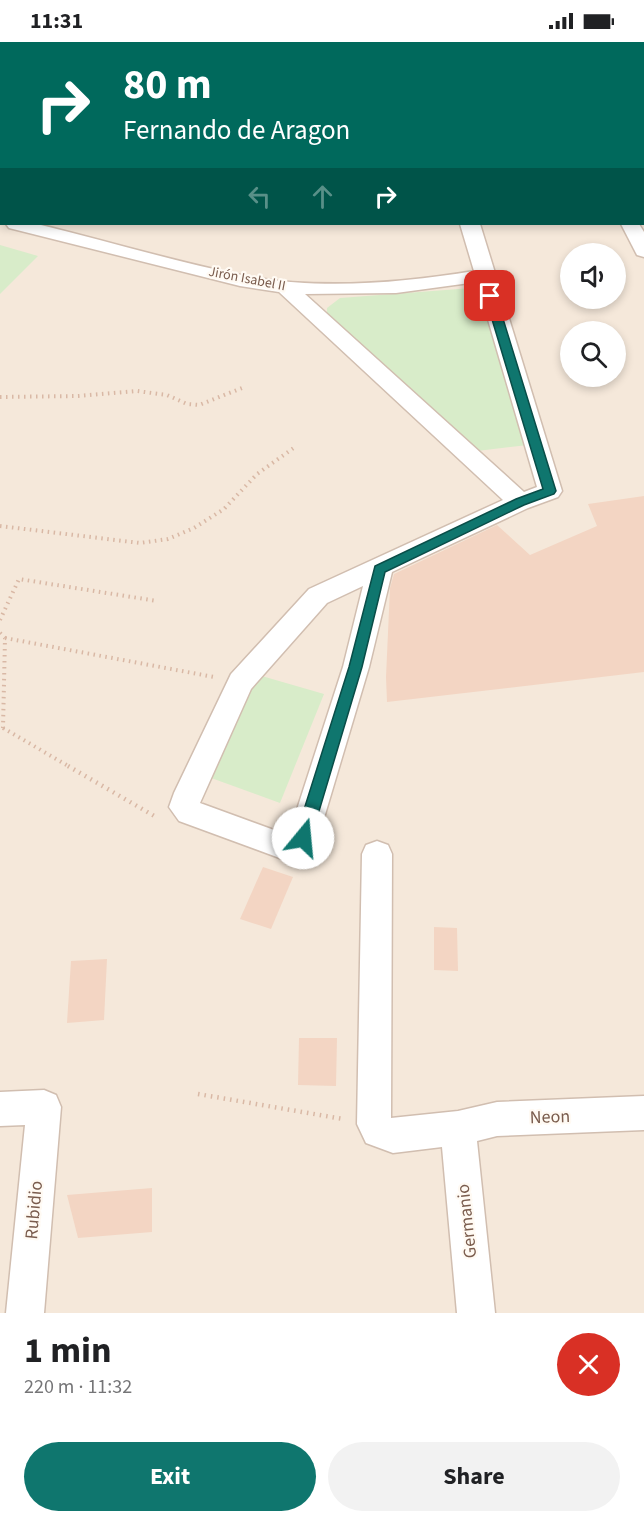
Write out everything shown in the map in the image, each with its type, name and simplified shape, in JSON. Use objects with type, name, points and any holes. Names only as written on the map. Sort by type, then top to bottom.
[{"type":"street","name":"Jirón Isabel II","points":[[20,225],[247,282],[286,288],[376,288],[446,282],[484,275]]},
{"type":"street","points":[[380,569],[349,690],[303,838],[296,845],[285,847],[189,812],[184,807],[188,793],[241,682],[318,596],[520,502],[550,491],[470,225]]},
{"type":"street","points":[[631,225],[644,251]]},
{"type":"street","points":[[286,288],[520,502]]},
{"type":"street","points":[[374,1124],[376,854]]},
{"type":"street","name":"Rubidio","points":[[0,1109],[44,1107],[25,1313]]},
{"type":"street","name":"Neon","points":[[374,1124],[378,1131],[393,1136],[458,1128],[497,1119],[644,1113]]},
{"type":"street","name":"Germanio","points":[[458,1128],[476,1313]]},
{"type":"path","points":[[0,397],[78,396],[136,391],[167,395],[187,404],[199,405],[242,388]]},
{"type":"path","points":[[0,526],[140,543],[168,540],[194,528],[224,509],[257,474],[295,447]]},
{"type":"path","points":[[0,620],[20,579],[157,601]]},
{"type":"path","points":[[0,633],[5,638],[241,682]]},
{"type":"path","points":[[5,638],[2,729],[156,817]]},
{"type":"path","points":[[198,1094],[374,1124]]},
{"type":"shaded area","points":[[0,225],[644,225],[644,1313],[0,1313]]},
{"type":"green space","points":[[0,245],[38,256],[0,294]]},
{"type":"green space","points":[[472,288],[481,290],[528,445],[477,451],[327,315],[327,308],[340,298]]},
{"type":"green space","points":[[251,673],[324,694],[280,803],[203,775]]},
{"type":"building","points":[[644,496],[644,672],[387,702],[390,588],[394,574],[497,525],[530,555],[597,526],[588,504]]},
{"type":"building","points":[[263,867],[293,877],[271,929],[240,919]]},
{"type":"building","points":[[434,927],[457,928],[458,971],[434,970]]},
{"type":"building","points":[[107,959],[104,1020],[67,1023],[71,961]]},
{"type":"building","points":[[299,1038],[337,1038],[336,1086],[298,1085]]},
{"type":"building","points":[[152,1188],[152,1232],[78,1238],[67,1195]]},
{"type":"route","points":[[303,838],[356,667],[380,569],[520,502],[550,491],[490,296]]}]
